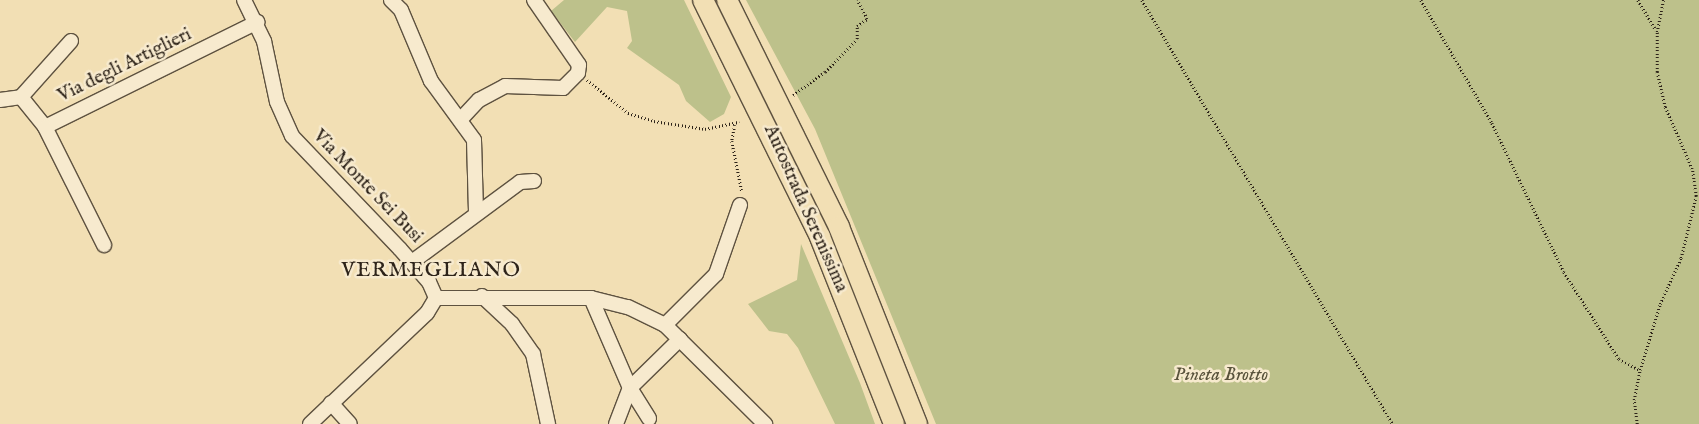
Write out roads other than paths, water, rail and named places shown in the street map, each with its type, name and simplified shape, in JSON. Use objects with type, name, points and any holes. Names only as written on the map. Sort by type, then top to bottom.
[{"type":"highway","name":"Autostrada Serenissima","points":[[704,0],[820,237],[894,424]]},
{"type":"highway","name":"Autostrada Serenissima","points":[[727,0],[839,227],[917,424]]},
{"type":"street","name":"Via Monte Sei Busi","points":[[244,0],[257,22],[277,102],[292,136],[412,262],[436,298]]},
{"type":"street","points":[[391,0],[401,10],[431,81],[461,119],[474,140],[476,212]]},
{"type":"street","points":[[461,119],[479,100],[505,86],[563,88],[578,73],[579,65],[534,0]]},
{"type":"street","name":"Via degli Artiglieri","points":[[71,41],[21,97],[45,127],[257,22]]},
{"type":"street","points":[[0,100],[21,97]]},
{"type":"street","points":[[45,127],[104,245]]},
{"type":"street","points":[[412,262],[476,212],[520,182],[534,181]]},
{"type":"street","points":[[665,325],[716,274],[740,205]]},
{"type":"street","points":[[477,296],[518,331],[533,354],[548,424]]},
{"type":"street","points":[[310,424],[330,403],[427,314],[436,298],[477,296],[591,298],[628,307],[665,325],[765,424]]},
{"type":"street","points":[[591,298],[630,388],[649,418]]},
{"type":"street","points":[[616,424],[630,388],[680,339]]},
{"type":"street","points":[[330,403],[350,424]]},
{"type":"district","name":"VERMEGLIANO","points":[[431,271]]},
{"type":"park label","name":"Pineta Brotto","points":[[1221,376]]}]
